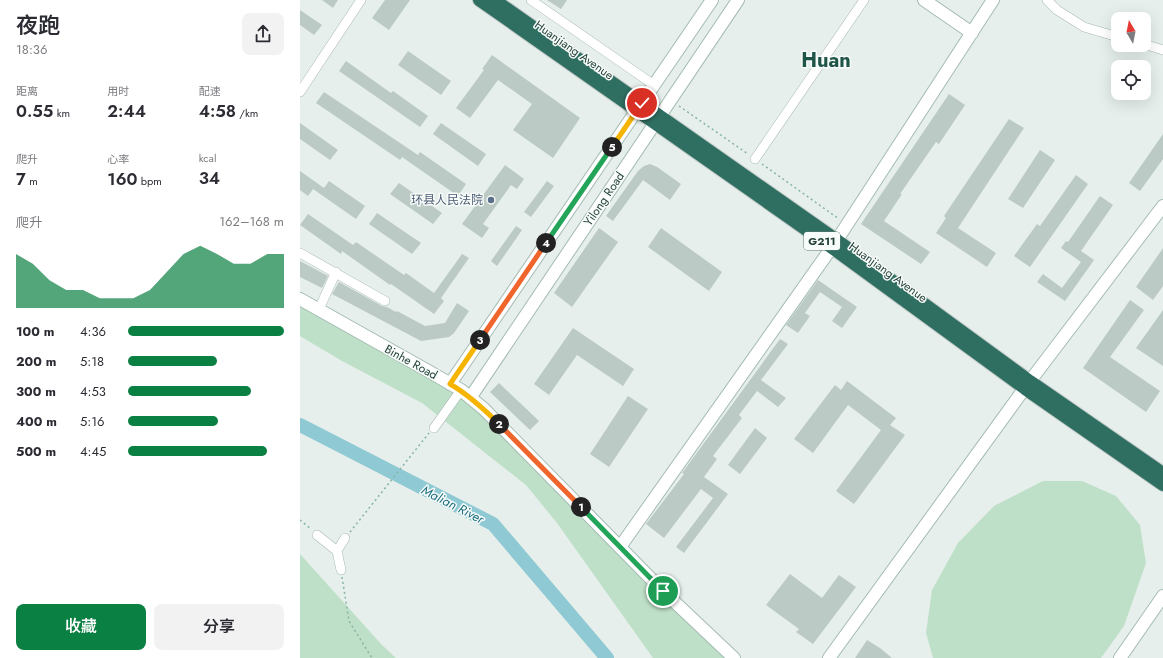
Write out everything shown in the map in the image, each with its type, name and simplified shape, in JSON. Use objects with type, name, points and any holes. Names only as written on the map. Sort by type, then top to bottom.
[{"type":"highway","name":"Huanjiang Avenue","points":[[479,0],[639,107]]},
{"type":"highway","name":"Huanjiang Avenue","points":[[498,1],[639,107],[834,244],[1163,485]]},
{"type":"highway","name":"Huanjiang Avenue","points":[[1027,385],[1163,473]]},
{"type":"main road","name":"Yilong Road","points":[[456,387],[639,107],[712,0]]},
{"type":"main road","name":"Yilong Road","points":[[470,398],[738,0]]},
{"type":"main road","points":[[924,0],[972,33]]},
{"type":"main road","points":[[620,547],[834,244],[993,0]]},
{"type":"main road","points":[[829,658],[1027,385],[1163,206]]},
{"type":"main road","name":"Binhe Road","points":[[300,299],[456,387],[484,409],[668,596],[734,658]]},
{"type":"main road","points":[[1120,658],[1163,596]]},
{"type":"street","points":[[300,92],[361,0]]},
{"type":"street","points":[[531,0],[654,85]]},
{"type":"street","points":[[755,159],[864,0]]},
{"type":"street","points":[[1047,0],[1057,10],[1084,27],[1111,35]]},
{"type":"street","points":[[1151,46],[1163,50]]},
{"type":"street","points":[[300,253],[385,300]]},
{"type":"street","points":[[319,309],[336,272]]},
{"type":"street","points":[[434,428],[456,387]]},
{"type":"street","points":[[317,535],[337,551],[341,570]]},
{"type":"street","points":[[337,551],[345,538]]},
{"type":"path","points":[[345,538],[434,428]]},
{"type":"path","points":[[300,520],[317,535]]},
{"type":"path","points":[[341,570],[349,621],[372,658]]},
{"type":"green space","points":[[300,306],[421,371],[481,411],[652,589],[727,658],[653,658],[557,523],[526,485],[422,403],[342,361],[300,336]]},
{"type":"green space","points":[[1043,481],[1082,481],[1116,496],[1140,525],[1146,563],[1124,626],[1101,658],[933,658],[926,633],[932,590],[958,543],[994,506]]},
{"type":"green space","points":[[300,554],[382,645],[396,658],[300,658]]},
{"type":"building","points":[[322,0],[338,0],[333,8]]},
{"type":"building","points":[[385,0],[410,0],[389,30],[372,18]]},
{"type":"building","points":[[547,0],[567,0],[561,9]]},
{"type":"building","points":[[300,10],[322,25],[314,35],[300,25]]},
{"type":"building","points":[[408,51],[451,81],[441,95],[398,65]]},
{"type":"building","points":[[492,55],[580,118],[553,158],[513,130],[532,104],[498,80],[470,118],[456,108],[484,70],[482,69]]},
{"type":"building","points":[[346,61],[391,93],[393,91],[428,116],[420,127],[339,71]]},
{"type":"building","points":[[324,92],[418,155],[420,152],[466,184],[458,196],[402,157],[400,160],[316,103]]},
{"type":"building","points":[[949,94],[965,105],[939,144],[936,142],[900,194],[902,194],[884,221],[930,252],[921,264],[861,224]]},
{"type":"building","points":[[1009,119],[1024,128],[958,228],[996,253],[987,267],[936,233],[946,218],[944,216]]},
{"type":"building","points":[[300,123],[338,150],[330,160],[300,139]]},
{"type":"building","points":[[441,123],[486,154],[478,166],[433,134]]},
{"type":"building","points":[[1163,134],[1163,159],[1140,191],[1129,183]]},
{"type":"building","points":[[1040,150],[1055,160],[1023,208],[1008,199]]},
{"type":"building","points":[[650,164],[657,167],[681,184],[670,200],[643,180],[613,221],[606,216],[638,171],[644,166]]},
{"type":"building","points":[[505,165],[524,179],[517,189],[511,185],[483,224],[489,228],[482,238],[462,224]]},
{"type":"building","points":[[300,171],[324,188],[329,181],[365,206],[356,219],[313,189],[308,196],[300,190]]},
{"type":"building","points":[[1076,175],[1088,184],[1030,267],[1014,256],[1037,224],[1040,226]]},
{"type":"building","points":[[547,181],[554,186],[531,217],[524,212]]},
{"type":"building","points":[[399,183],[442,213],[433,224],[390,194]]},
{"type":"building","points":[[1100,196],[1113,205],[1081,251],[1094,260],[1065,301],[1037,282],[1043,274],[1062,288],[1081,262],[1061,248],[1066,241],[1068,242]]},
{"type":"building","points":[[377,213],[421,243],[412,254],[369,224]]},
{"type":"building","points":[[308,214],[353,245],[356,242],[404,275],[406,273],[434,293],[462,254],[469,258],[441,298],[444,301],[434,314],[342,251],[341,254],[300,225]]},
{"type":"building","points":[[516,226],[522,230],[497,266],[491,261]]},
{"type":"building","points":[[599,228],[618,242],[572,307],[554,293]]},
{"type":"building","points":[[661,228],[722,272],[709,291],[648,247]]},
{"type":"building","points":[[1163,248],[1163,286],[1153,300],[1136,287]]},
{"type":"building","points":[[300,261],[328,276],[322,288],[300,277]]},
{"type":"building","points":[[818,280],[857,307],[842,328],[832,321],[842,307],[820,292],[805,313],[810,316],[798,333],[786,325]]},
{"type":"building","points":[[339,282],[382,306],[396,312],[397,311],[425,326],[445,323],[457,303],[469,311],[454,333],[449,337],[421,341],[332,294]]},
{"type":"building","points":[[1130,300],[1144,310],[1110,357],[1160,391],[1146,412],[1083,368]]},
{"type":"building","points":[[1163,310],[1163,366],[1136,348]]},
{"type":"building","points":[[573,328],[634,369],[623,386],[577,355],[549,395],[534,384]]},
{"type":"building","points":[[780,339],[788,344],[761,380],[786,398],[778,407],[757,391],[739,415],[742,418],[713,456],[717,459],[704,477],[728,494],[684,553],[676,547],[713,498],[701,489],[664,538],[646,524],[684,474],[682,473]]},
{"type":"building","points":[[847,381],[896,418],[890,425],[905,435],[854,504],[836,491],[881,430],[848,405],[813,453],[794,439],[835,385],[841,390]]},
{"type":"building","points":[[499,383],[539,421],[530,430],[490,392]]},
{"type":"building","points":[[628,396],[648,409],[609,467],[590,454]]},
{"type":"building","points":[[755,428],[767,438],[740,474],[728,465]]},
{"type":"building","points":[[790,574],[822,598],[839,575],[856,587],[813,644],[796,632],[799,629],[766,605]]},
{"type":"building","points":[[867,640],[880,648],[892,658],[855,658]]},
{"type":"waterway","name":"Malian River","points":[[300,425],[493,524],[607,658]]},
{"type":"place","name":"环县人民法院","points":[[491,200]]},
{"type":"district","name":"Huan","points":[[826,60]]},
{"type":"route","points":[[642,103],[450,384],[461,390],[484,409],[663,591]]}]
